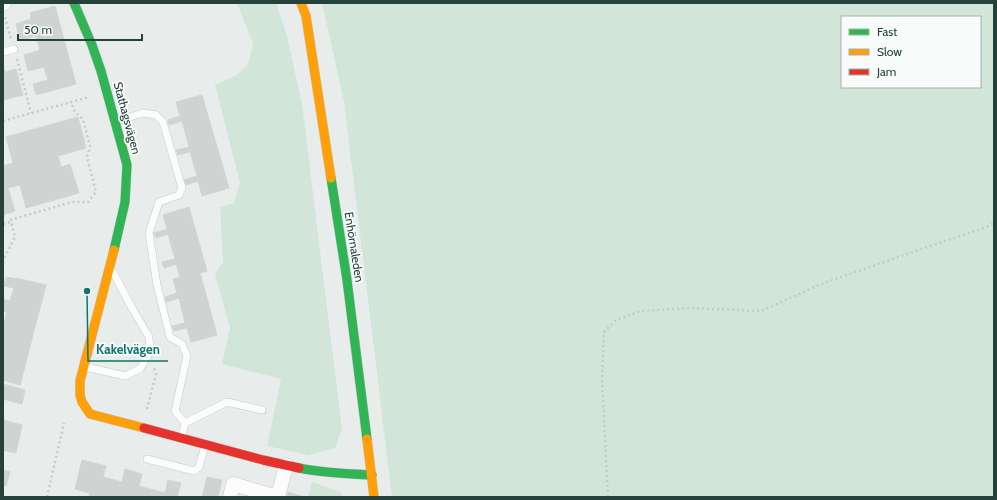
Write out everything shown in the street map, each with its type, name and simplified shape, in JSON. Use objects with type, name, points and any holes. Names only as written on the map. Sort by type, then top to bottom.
[{"type":"street","name":"Stathagsvägen","points":[[74,3],[92,45],[108,92],[127,165],[125,202],[80,381],[80,397],[84,408],[90,414],[263,460],[309,470],[372,475]]},
{"type":"street","name":"Enhörnaleden","points":[[301,3],[306,16],[347,280],[374,497]]},
{"type":"street","points":[[230,497],[233,484],[277,497],[286,465]]},
{"type":"lane","points":[[3,52],[14,49]]},
{"type":"lane","points":[[116,121],[143,113],[156,115],[163,122],[182,188],[179,195],[159,202],[149,233],[157,286],[170,337],[182,344],[188,356],[175,411],[185,423]]},
{"type":"lane","points":[[83,367],[125,376],[140,369],[150,352],[149,337],[110,266]]},
{"type":"lane","points":[[181,437],[185,423],[227,402],[262,410]]},
{"type":"lane","points":[[147,459],[194,471],[199,467],[206,444]]},
{"type":"path","points":[[3,12],[31,113]]},
{"type":"path","points":[[3,121],[108,92]]},
{"type":"path","points":[[10,220],[72,202],[88,202],[96,192],[87,157],[90,146],[83,119],[75,112],[72,102]]},
{"type":"path","points":[[3,224],[11,222],[15,237],[3,261]]},
{"type":"path","points":[[608,497],[602,366],[604,332],[616,320],[648,310],[690,308],[761,311],[821,284],[984,228],[994,223]]},
{"type":"path","points":[[143,427],[156,374],[150,352]]},
{"type":"path","points":[[47,497],[64,424]]},
{"type":"green space","points":[[237,3],[276,3],[286,32],[302,104],[342,429],[335,448],[308,455],[267,446],[281,379],[222,364],[230,328],[215,274],[223,262],[220,207],[234,203],[240,183],[215,85],[237,75],[248,64],[253,44]]},
{"type":"green space","points":[[322,3],[994,3],[994,497],[392,497],[344,102]]},
{"type":"green space","points":[[312,482],[340,492],[344,497],[308,497]]},
{"type":"building","points":[[55,6],[76,84],[36,95],[33,84],[48,80],[44,67],[28,71],[24,55],[40,50],[36,36],[20,40],[16,24],[31,19],[30,13]]},
{"type":"building","points":[[3,65],[5,72],[16,69],[23,95],[3,100]]},
{"type":"building","points":[[202,95],[229,188],[202,196],[198,181],[186,185],[184,180],[197,176],[190,152],[178,155],[176,150],[189,147],[182,121],[169,125],[168,120],[180,116],[176,102]]},
{"type":"building","points":[[78,117],[86,148],[58,156],[61,167],[70,164],[79,193],[26,208],[20,185],[8,188],[15,211],[3,215],[3,166],[13,163],[6,137]]},
{"type":"building","points":[[189,207],[207,271],[200,273],[217,335],[191,342],[187,328],[174,331],[172,326],[185,323],[179,298],[166,302],[165,297],[177,293],[173,279],[180,277],[176,264],[164,268],[162,262],[175,259],[168,234],[156,238],[154,233],[167,229],[163,215]]},
{"type":"building","points":[[6,277],[46,285],[20,385],[3,380],[3,328],[7,312],[3,311],[3,299],[10,301],[14,288],[4,286]]},
{"type":"building","points":[[3,384],[25,390],[22,404],[3,399]]},
{"type":"building","points":[[3,420],[22,425],[16,453],[3,450]]},
{"type":"building","points":[[82,460],[106,466],[103,477],[122,482],[125,469],[142,474],[139,486],[165,493],[168,480],[181,483],[177,497],[89,496],[90,493],[75,489]]},
{"type":"building","points":[[3,470],[10,472],[6,486],[3,485]]},
{"type":"building","points":[[207,477],[222,480],[218,497],[202,497]]},
{"type":"building","points":[[288,492],[302,496],[302,497],[287,497]]},
{"type":"traffic: fast","points":[[74,3],[92,45],[101,71],[127,165],[125,202],[114,250]]},
{"type":"traffic: fast","points":[[331,178],[347,280],[367,439]]},
{"type":"traffic: fast","points":[[299,468],[345,474],[372,475]]},
{"type":"traffic: slow","points":[[301,3],[306,16],[331,178]]},
{"type":"traffic: slow","points":[[114,250],[80,381],[80,395],[82,402],[90,414],[144,428]]},
{"type":"traffic: slow","points":[[367,439],[374,497]]},
{"type":"traffic: jam","points":[[144,428],[263,460],[299,468]]},
{"type":"place","name":"Kakelvägen","points":[[87,291]]}]
